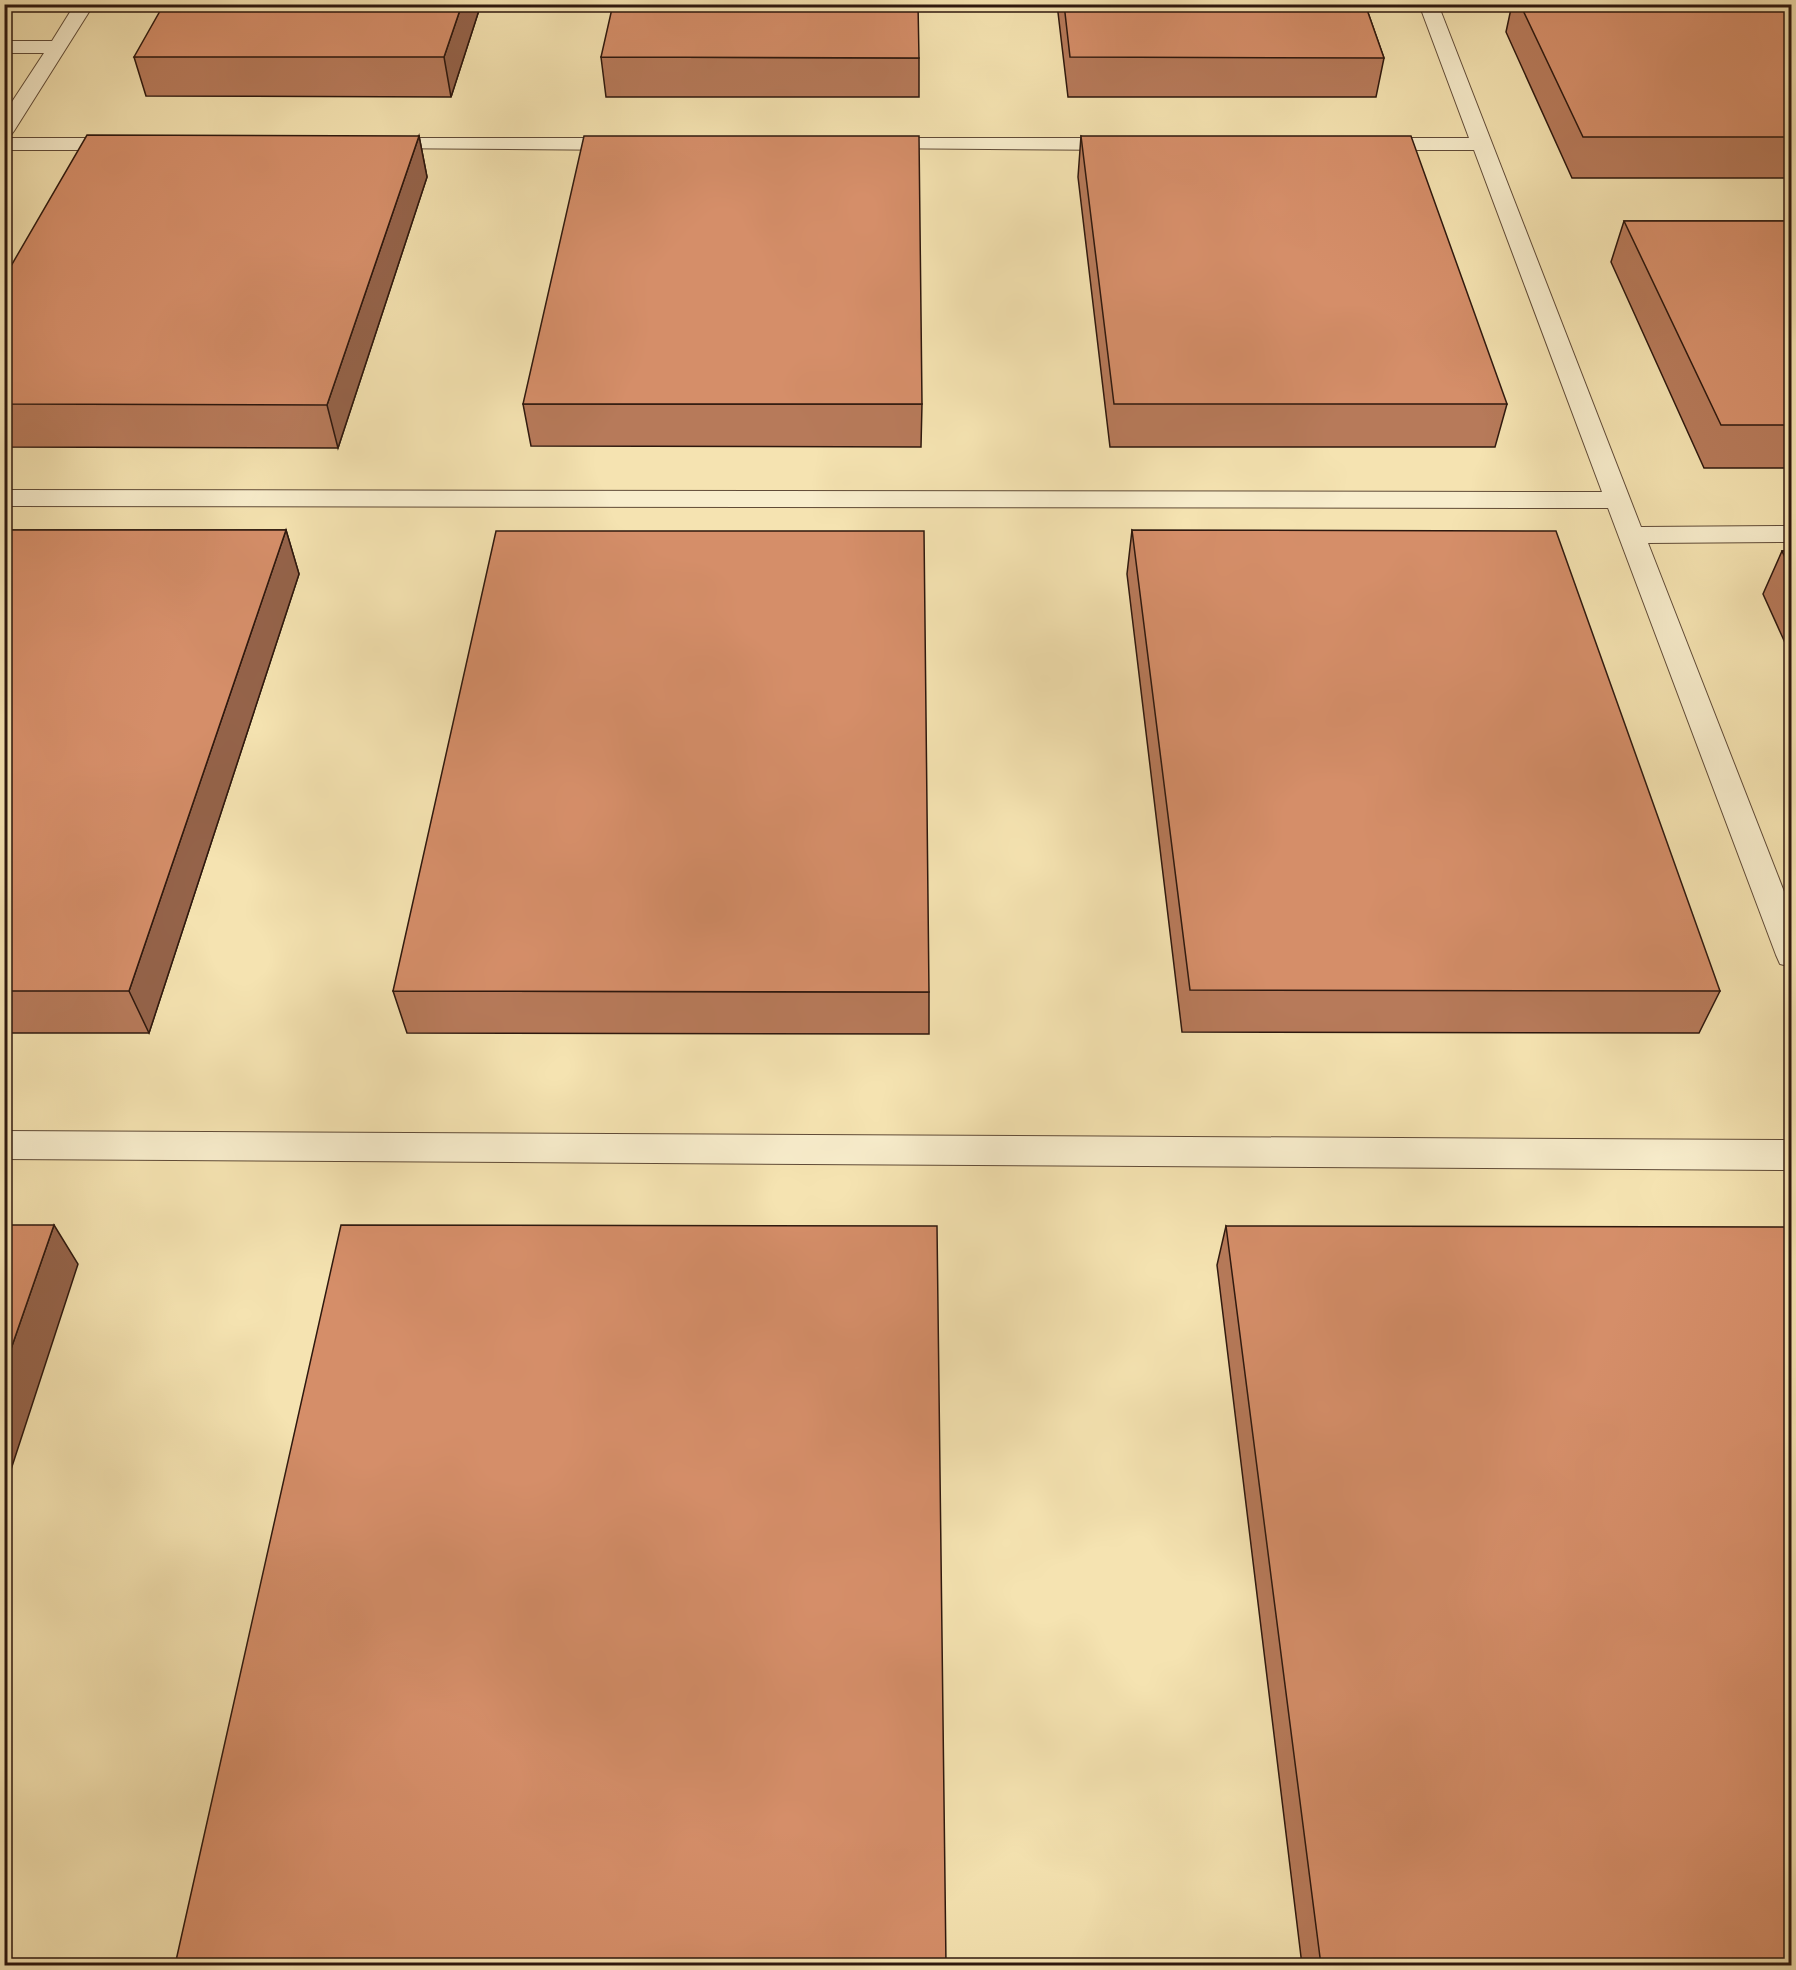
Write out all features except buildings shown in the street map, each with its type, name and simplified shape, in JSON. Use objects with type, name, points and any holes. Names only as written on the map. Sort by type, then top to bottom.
[{"type":"lane","points":[[4,131],[85,4]]},
{"type":"lane","points":[[1428,4],[1791,955]]},
{"type":"lane","points":[[4,47],[58,46]]},
{"type":"lane","points":[[4,144],[147,144]]},
{"type":"lane","points":[[350,144],[648,144]]},
{"type":"lane","points":[[850,144],[1148,144]]},
{"type":"lane","points":[[1350,144],[1481,144]]},
{"type":"lane","points":[[4,498],[1618,500]]},
{"type":"lane","points":[[1631,535],[1791,534]]},
{"type":"lane","points":[[4,1145],[1791,1155]]}]
